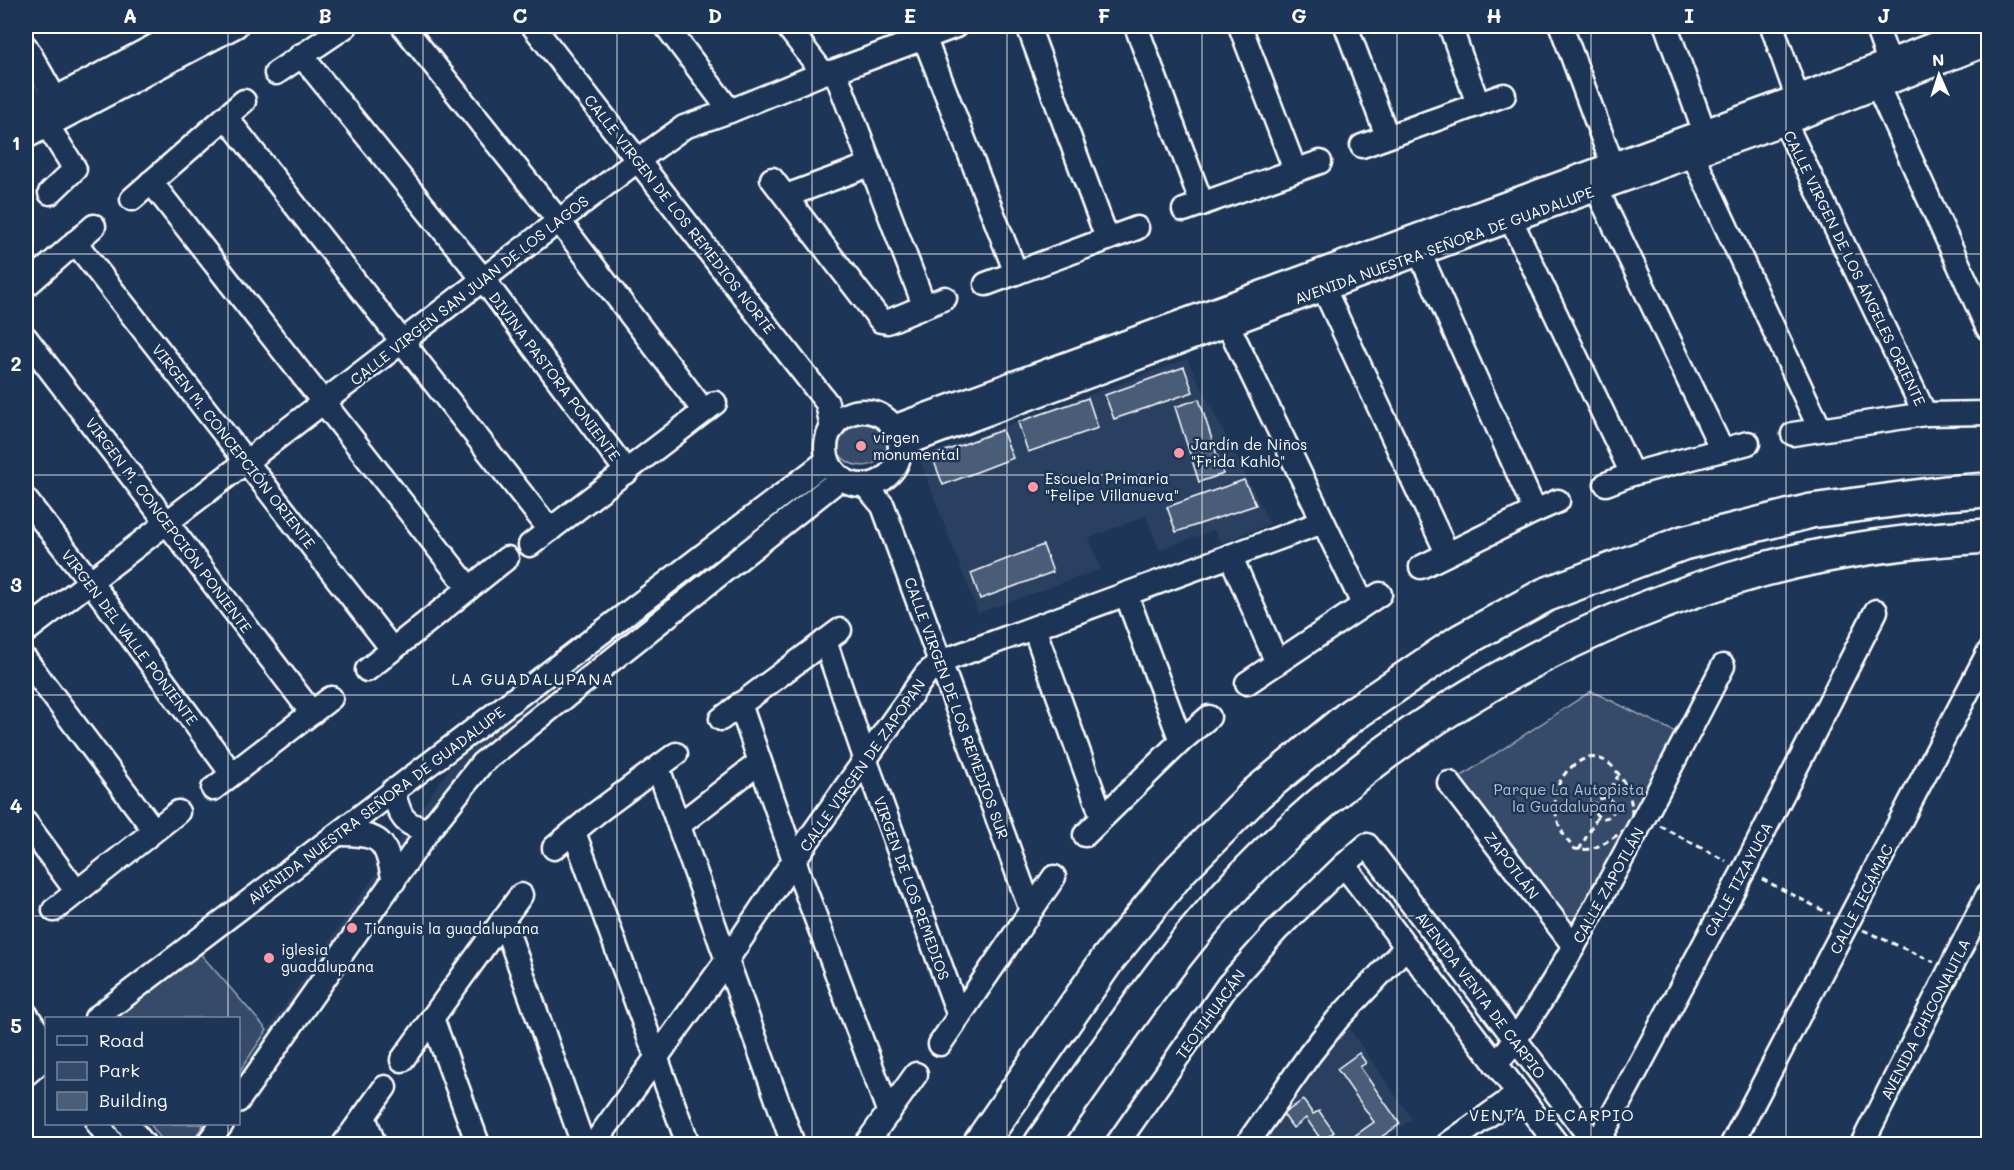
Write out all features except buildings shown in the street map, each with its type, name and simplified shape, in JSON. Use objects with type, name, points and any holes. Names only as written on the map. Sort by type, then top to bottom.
[{"type":"highway","points":[[980,1144],[1108,959],[1180,870],[1266,786],[1352,715],[1461,641],[1545,595],[1683,543],[1811,511],[1945,493],[1989,490]]},
{"type":"highway","points":[[1041,1144],[1153,985],[1211,914],[1260,860],[1317,808],[1383,755],[1436,718],[1495,682],[1559,648],[1628,616],[1693,591],[1763,570],[1829,555],[1896,544],[1989,536]]},
{"type":"street","points":[[26,137],[42,109],[192,26]]},
{"type":"street","points":[[42,109],[236,26]]},
{"type":"street","points":[[276,73],[346,26]]},
{"type":"street","points":[[403,26],[709,407],[530,545]]},
{"type":"street","name":"CALLE VIRGEN DE LOS REMEDIOS NORTE","points":[[533,26],[827,403],[831,429]]},
{"type":"street","points":[[666,26],[730,111]]},
{"type":"street","points":[[787,26],[829,72],[935,302],[887,322],[881,321],[779,187],[870,165]]},
{"type":"street","name":"CALLE VIRGEN SAN JUAN DE LOS LAGOS","points":[[26,631],[559,220],[684,127],[829,72],[919,31],[956,26]]},
{"type":"street","points":[[1028,26],[1107,238]]},
{"type":"street","points":[[1136,26],[1193,207],[1320,162]]},
{"type":"street","points":[[1240,26],[1294,170]]},
{"type":"street","points":[[1346,26],[1387,136]]},
{"type":"street","points":[[1450,26],[1478,104]]},
{"type":"street","points":[[1561,26],[1615,172]]},
{"type":"street","points":[[1666,26],[1704,131]]},
{"type":"street","points":[[1772,26],[1797,97]]},
{"type":"street","points":[[1876,26],[1889,62]]},
{"type":"street","name":"AVENIDA NUESTRA SEÑORA DE GUADALUPE","points":[[896,436],[1615,172],[1704,131],[1980,26]]},
{"type":"street","points":[[919,31],[1016,273]]},
{"type":"street","name":"AVENIDA NUESTRA SEÑORA DE GUADALUPE","points":[[896,436],[1228,325],[1597,190],[1615,172],[1693,156],[1989,44]]},
{"type":"street","points":[[26,48],[42,109],[75,169],[50,193]]},
{"type":"street","name":"DIVINA PASTORA PONIENTE","points":[[301,55],[483,279],[627,472]]},
{"type":"street","points":[[1878,87],[1989,329]]},
{"type":"street","points":[[1362,146],[1504,95]]},
{"type":"street","points":[[132,199],[244,101]]},
{"type":"street","points":[[226,117],[550,530]]},
{"type":"street","name":"CALLE VIRGEN DE LOS ÁNGELES ORIENTE","points":[[1785,123],[1925,414]]},
{"type":"street","points":[[1693,156],[1821,429]]},
{"type":"street","points":[[151,182],[469,588]]},
{"type":"street","points":[[1597,190],[1722,450]]},
{"type":"street","points":[[1511,220],[1632,474]]},
{"type":"street","points":[[26,286],[94,226]]},
{"type":"street","points":[[986,284],[1137,228]]},
{"type":"street","name":"VIRGEN M. CONCEPCIÓN ORIENTE","points":[[75,242],[392,650]]},
{"type":"street","points":[[1420,254],[1534,511]]},
{"type":"street","points":[[1324,289],[1447,553]]},
{"type":"street","points":[[1228,325],[1323,522],[1372,599],[1247,683]]},
{"type":"street","name":"VIRGEN M. CONCEPCIÓN PONIENTE","points":[[26,338],[312,713]]},
{"type":"street","points":[[827,403],[852,413]]},
{"type":"street","points":[[863,411],[874,413],[885,419],[896,436],[899,458],[894,468],[876,481],[848,482],[834,469],[827,439],[831,429],[840,419],[863,411]]},
{"type":"street","points":[[1793,434],[1925,414],[1989,413]]},
{"type":"street","points":[[1606,484],[1632,474],[1748,444]]},
{"type":"street","name":"AVENIDA NUESTRA SEÑORA DE GUADALUPE","points":[[97,1017],[339,834],[393,790],[834,469]]},
{"type":"street","name":"AVENIDA NUESTRA SEÑORA DE GUADALUPE","points":[[240,1098],[429,830],[482,763],[834,469]]},
{"type":"street","name":"CALLE VIRGEN DE LOS REMEDIOS SUR","points":[[876,481],[883,506],[1031,910]]},
{"type":"street","name":"VIRGEN DEL VALLE PONIENTE","points":[[26,500],[90,581],[232,774]]},
{"type":"street","points":[[1421,567],[1558,501]]},
{"type":"street","name":"CALLE VIRGEN DE ZAPOPAN","points":[[594,1144],[727,960],[794,860],[926,674],[940,662],[1323,522]]},
{"type":"street","points":[[1231,557],[1277,663]]},
{"type":"street","points":[[367,670],[507,558]]},
{"type":"street","points":[[1126,594],[1181,741]]},
{"type":"street","name":"CALLE TIZAYUCA","points":[[1596,1144],[1744,870],[1876,611]]},
{"type":"street","points":[[1034,628],[1102,817]]},
{"type":"street","name":"VIRGEN DE LOS REMEDIOS","points":[[740,704],[832,635],[866,761],[959,1016]]},
{"type":"street","name":"CALLE TECÁMAC","points":[[1732,1144],[1989,652]]},
{"type":"street","points":[[26,660],[154,831]]},
{"type":"street","name":"CALLE ZAPOTLÁN","points":[[1496,1065],[1515,1040],[1574,946],[1723,666]]},
{"type":"street","points":[[213,789],[331,698]]},
{"type":"street","points":[[721,719],[740,704],[794,860],[889,1113]]},
{"type":"street","points":[[1085,835],[1181,741],[1209,717]]},
{"type":"street","points":[[555,849],[595,814],[667,761],[679,825],[793,1144]]},
{"type":"street","points":[[679,825],[760,762]]},
{"type":"street","name":"ZAPOTLÁN","points":[[1449,783],[1574,946]]},
{"type":"street","points":[[393,790],[400,814],[414,828],[429,830]]},
{"type":"street","points":[[54,910],[178,812]]},
{"type":"street","points":[[26,823],[77,892]]},
{"type":"street","points":[[574,832],[688,1144]]},
{"type":"street","points":[[339,834],[364,834],[376,839],[387,849],[394,881]]},
{"type":"street","name":"TEOTIHUACÁN","points":[[1117,1144],[1228,985],[1278,929],[1367,845]]},
{"type":"street","name":"AVENIDA VENTA DE CARPIO","points":[[1367,845],[1596,1144]]},
{"type":"street","name":"AVENIDA VENTA DE CARPIO","points":[[1344,865],[1557,1144]]},
{"type":"street","points":[[940,1044],[1054,877]]},
{"type":"street","name":"AVENIDA CHICONAUTLA","points":[[1862,1144],[1989,894]]},
{"type":"street","points":[[402,1060],[520,895]]},
{"type":"street","points":[[503,919],[583,1144]]},
{"type":"street","points":[[1247,1144],[1310,1054],[1337,1020],[1406,948]]},
{"type":"street","points":[[432,1018],[478,1144]]},
{"type":"street","points":[[36,1026],[45,1053]]},
{"type":"street","points":[[26,1074],[45,1057]]},
{"type":"street","points":[[866,1144],[916,1074]]},
{"type":"street","points":[[344,1144],[385,1087]]},
{"type":"street","points":[[1448,1144],[1518,1094]]},
{"type":"street","points":[[364,1116],[374,1144]]},
{"type":"street","points":[[99,1125],[113,1144]]},
{"type":"street","points":[[128,1125],[144,1144]]},
{"type":"street","points":[[207,1144],[221,1125]]},
{"type":"path","points":[[1589,757],[1599,758],[1609,763],[1618,775],[1630,796],[1632,811],[1629,825],[1599,846],[1585,851],[1575,849],[1560,830],[1555,806],[1558,785],[1565,773],[1577,761],[1589,757]]},
{"type":"path","points":[[1606,798],[1618,775]]},
{"type":"path","points":[[1555,806],[1594,803],[1600,798],[1606,798],[1613,804],[1612,813],[1605,818],[1598,816],[1594,810],[1594,803]]},
{"type":"path","points":[[1579,850],[1598,816]]},
{"type":"path","points":[[1644,818],[1848,923],[1949,969]]},
{"type":"shaded area","name":"Escuela Primaria \"Felipe Villanueva\"","points":[[1187,359],[1270,524],[1221,543],[1214,530],[1159,550],[1146,516],[1089,538],[1101,569],[978,613],[919,458]]},
{"type":"shaded area","name":"Tianguis la guadalupana","points":[[822,475],[838,495],[479,767],[240,1112],[240,1070],[464,747]]},
{"type":"shaded area","points":[[1346,1024],[1412,1119],[1376,1144],[1252,1144]]},
{"type":"green space","points":[[871,421],[884,425],[891,436],[887,450],[876,462],[869,465],[855,465],[848,462],[836,450],[841,437],[853,427]]},
{"type":"green space","name":"Parque La Autopista la Guadalupana","points":[[1591,691],[1690,739],[1581,937],[1454,781]]},
{"type":"green space","points":[[198,951],[267,1030],[240,1070],[240,1017],[110,1017]]},
{"type":"green space","points":[[151,1125],[203,1125],[190,1144],[165,1144]]},
{"type":"place","name":"virgen monumental","points":[[861,446]]},
{"type":"place","name":"Jardín de Niños \"Frida Kahlo\"","points":[[1179,453]]},
{"type":"place","name":"Escuela Primaria \"Felipe Villanueva\"","points":[[1033,487]]},
{"type":"place","name":"Tianguis la guadalupana","points":[[352,928]]},
{"type":"place","name":"iglesia guadalupana","points":[[269,958]]},
{"type":"district","name":"LA GUADALUPANA","points":[[533,678]]},
{"type":"district","name":"VENTA DE CARPIO","points":[[1552,1114]]}]
